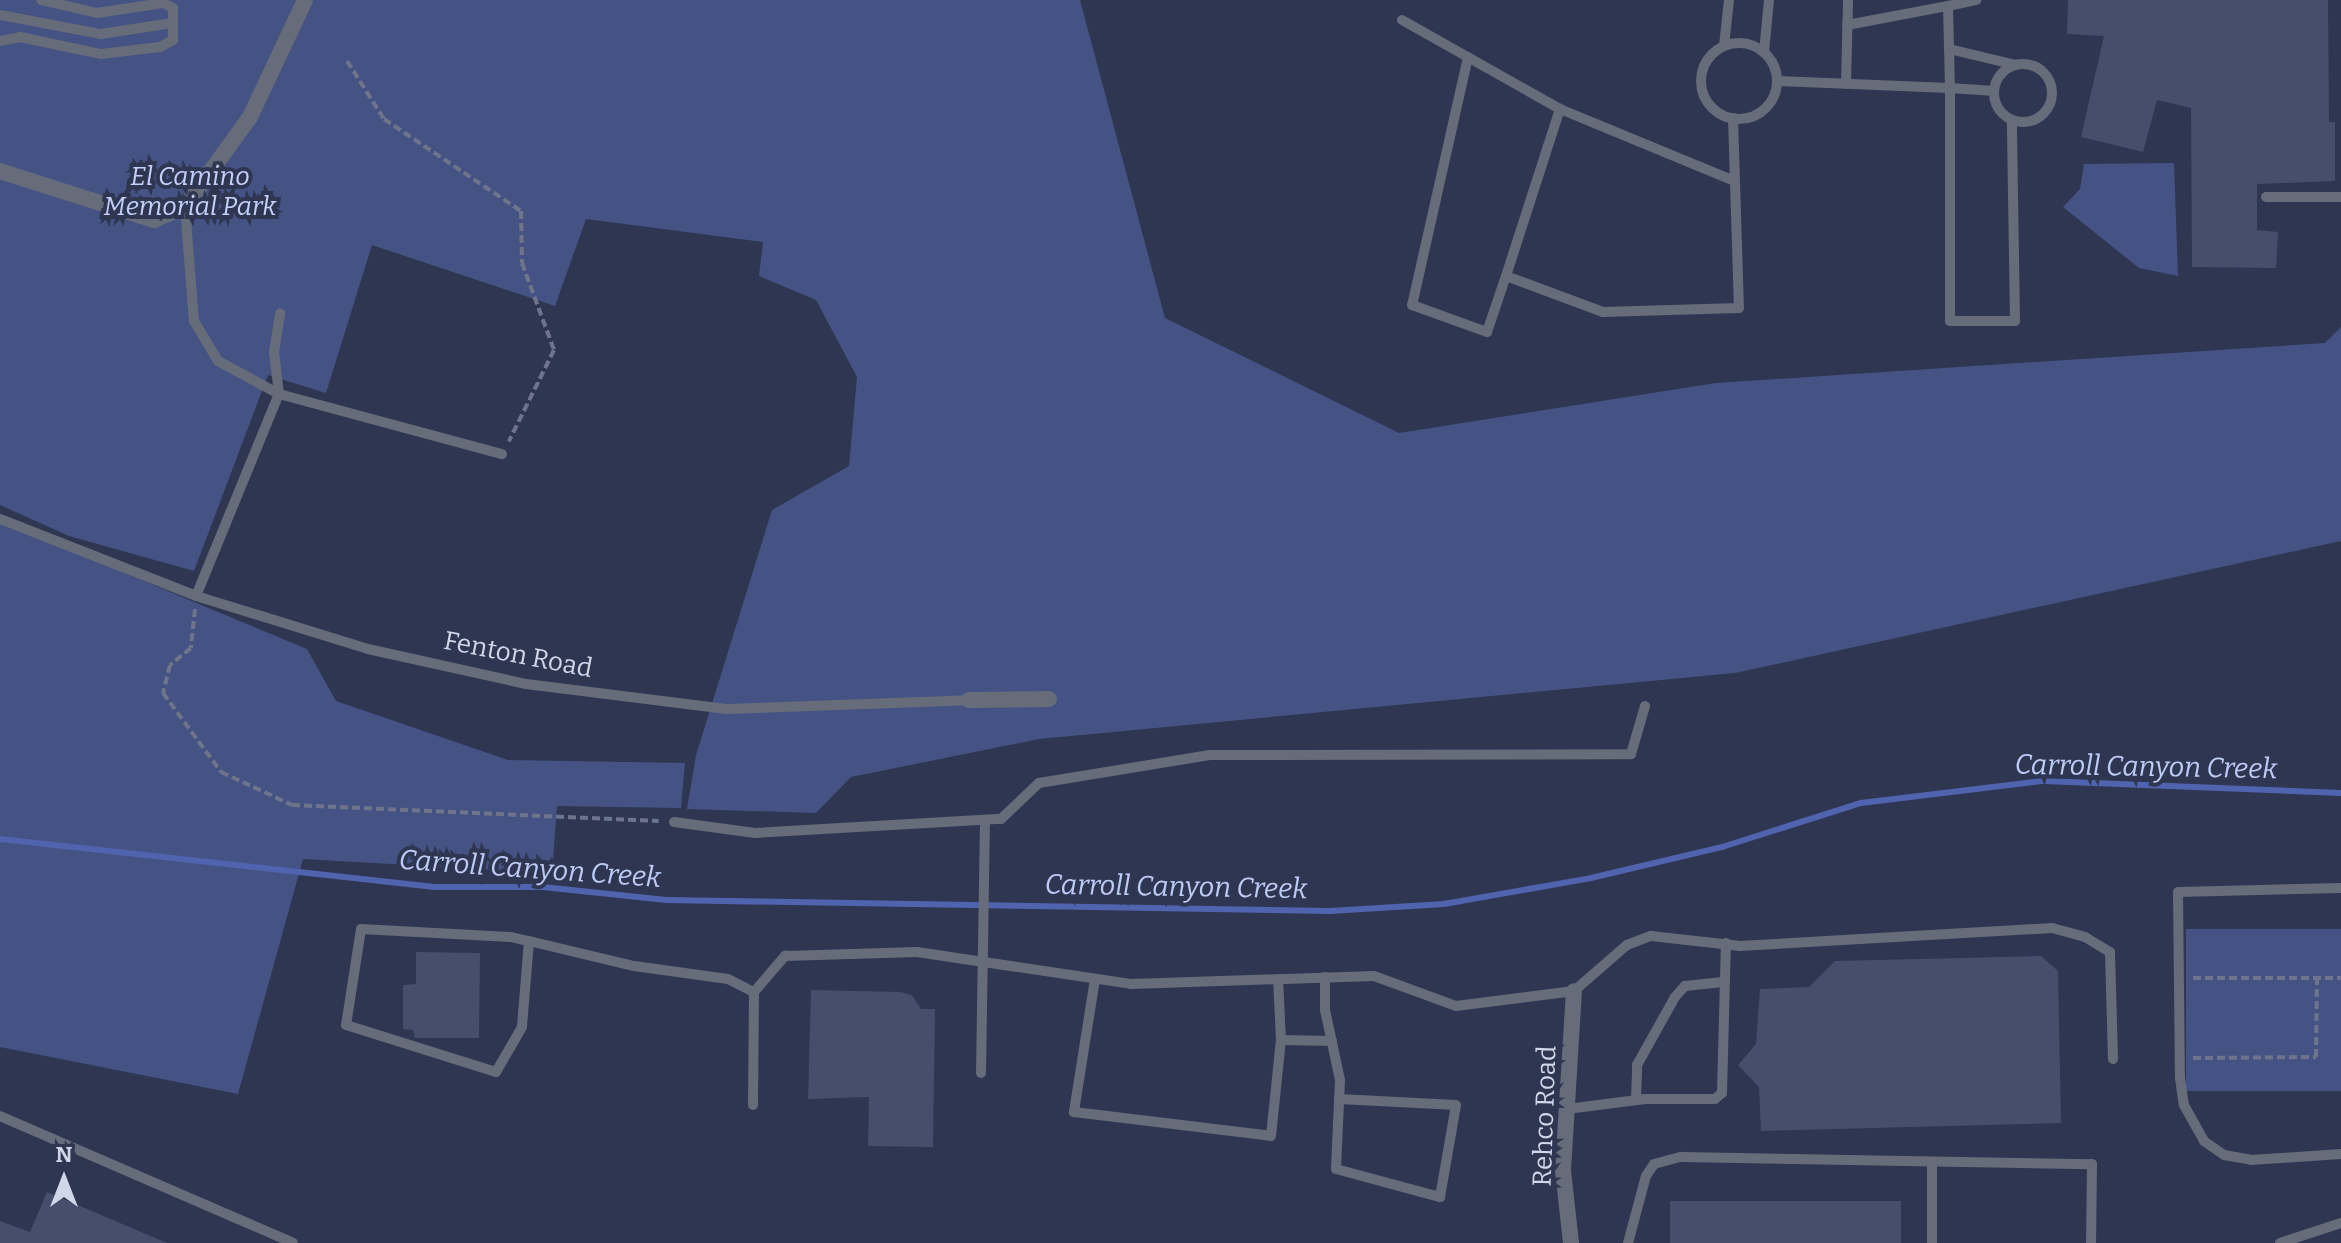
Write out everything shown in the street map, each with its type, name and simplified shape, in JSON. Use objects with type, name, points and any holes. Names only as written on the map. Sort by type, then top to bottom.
[{"type":"street","points":[[0,171],[154,220],[185,207],[250,117],[305,0]]},
{"type":"street","name":"Fenton Road","points":[[969,700],[1049,699]]},
{"type":"street","name":"Rehco Road","points":[[1571,1243],[1563,1170],[1574,991]]},
{"type":"lane","points":[[0,41],[20,37],[101,54],[160,47],[173,40],[173,8],[163,3],[97,13],[41,0]]},
{"type":"lane","points":[[1729,0],[1724,46],[1703,70],[1703,91],[1714,109],[1733,118],[1764,109],[1777,81],[1764,52],[1769,0]]},
{"type":"lane","points":[[1846,84],[1848,0]]},
{"type":"lane","points":[[1847,25],[1976,0]]},
{"type":"lane","points":[[1948,6],[1950,321],[2015,321],[2012,120],[1999,108],[1994,91],[2001,74],[2016,65]]},
{"type":"lane","points":[[0,15],[101,34],[172,23]]},
{"type":"lane","points":[[1402,20],[1560,109],[1735,181]]},
{"type":"lane","points":[[1724,46],[1745,43],[1764,52]]},
{"type":"lane","points":[[1949,49],[2042,71],[2052,95],[2038,117],[2012,120]]},
{"type":"lane","points":[[1468,57],[1412,305],[1487,332],[1560,109]]},
{"type":"lane","points":[[1777,81],[1994,91]]},
{"type":"lane","points":[[1506,276],[1603,312],[1739,308],[1733,118]]},
{"type":"lane","points":[[2266,197],[2341,197]]},
{"type":"lane","points":[[185,207],[194,321],[218,361],[279,394],[502,454]]},
{"type":"lane","points":[[196,596],[279,394],[274,352],[280,313]]},
{"type":"lane","name":"Fenton Road","points":[[0,519],[196,596],[368,649],[526,684],[655,704],[728,709],[969,700]]},
{"type":"lane","points":[[674,822],[755,833],[1001,819],[1039,783],[1210,755],[1631,754],[1645,706]]},
{"type":"lane","points":[[981,1073],[985,820]]},
{"type":"lane","points":[[2341,888],[2178,892],[2180,1058],[2184,1105],[2204,1141],[2224,1155],[2251,1160],[2341,1154]]},
{"type":"lane","points":[[753,1105],[754,992],[785,956],[917,952],[1131,984],[1374,976],[1456,1006],[1574,991],[1627,945],[1651,936],[1726,943],[2052,928],[2085,937],[2110,952],[2113,1059]]},
{"type":"lane","points":[[529,941],[522,1027],[496,1072],[346,1025],[361,929],[529,941],[634,966],[728,979],[754,992]]},
{"type":"lane","points":[[1567,1109],[1636,1100],[1715,1099],[1722,1093],[1726,943]]},
{"type":"lane","points":[[1325,977],[1339,1099],[1336,1169],[1440,1197],[1456,1105],[1339,1099]]},
{"type":"lane","points":[[1095,979],[1074,1112],[1271,1136],[1281,1040],[1278,979]]},
{"type":"lane","points":[[1636,1100],[1637,1065],[1675,997],[1685,986],[1723,982]]},
{"type":"lane","points":[[1281,1040],[1332,1041]]},
{"type":"lane","points":[[0,1116],[293,1243]]},
{"type":"lane","points":[[1628,1243],[1646,1176],[1654,1164],[1667,1159],[2092,1164],[2091,1243]]},
{"type":"lane","points":[[1932,1162],[1932,1243]]},
{"type":"lane","points":[[2280,1243],[2341,1223]]},
{"type":"path","points":[[347,61],[384,119],[521,211],[522,263],[554,350],[502,454]]},
{"type":"path","points":[[196,596],[191,648],[170,665],[163,693],[221,772],[292,805],[674,822]]},
{"type":"path","points":[[2179,978],[2341,978]]},
{"type":"path","points":[[2180,1058],[2316,1057],[2317,978]]},
{"type":"green space","name":"El Camino Memorial Park","points":[[0,0],[1080,0],[1165,318],[1399,433],[1716,383],[2325,343],[2341,327],[2341,541],[1735,673],[1039,739],[851,777],[816,813],[687,809],[696,755],[772,510],[849,466],[857,377],[816,300],[759,276],[763,242],[586,219],[555,306],[372,245],[326,393],[268,375],[194,571],[69,536],[0,505]]},
{"type":"green space","points":[[2174,163],[2178,276],[2139,268],[2063,207],[2080,189],[2084,164]]},
{"type":"green space","points":[[0,521],[307,649],[336,701],[508,760],[685,763],[681,808],[557,806],[552,873],[303,859],[238,1094],[0,1047]]},
{"type":"green space","points":[[2186,929],[2341,929],[2341,1091],[2186,1091]]},
{"type":"building","points":[[2068,0],[2328,0],[2329,122],[2335,122],[2335,181],[2257,184],[2257,230],[2278,232],[2276,268],[2192,267],[2191,108],[2157,100],[2143,152],[2081,137],[2104,36],[2067,34]]},
{"type":"building","points":[[416,952],[480,953],[479,1038],[415,1038],[413,1030],[403,1029],[403,985],[416,984]]},
{"type":"building","points":[[2041,956],[2058,971],[2061,1123],[1761,1131],[1759,1087],[1738,1065],[1756,1044],[1760,989],[1809,987],[1835,961]]},
{"type":"building","points":[[811,990],[900,992],[912,995],[921,1009],[935,1009],[933,1147],[868,1146],[869,1097],[808,1099]]},
{"type":"building","points":[[47,1192],[167,1243],[0,1243],[0,1221],[30,1232]]},
{"type":"building","points":[[1670,1201],[1901,1201],[1901,1243],[1670,1243]]},
{"type":"waterway","name":"Carroll Canyon Creek","points":[[0,839],[432,887],[543,887],[666,900],[1330,911],[1444,904],[1591,878],[1722,847],[1861,803],[2044,781],[2341,793]]}]
